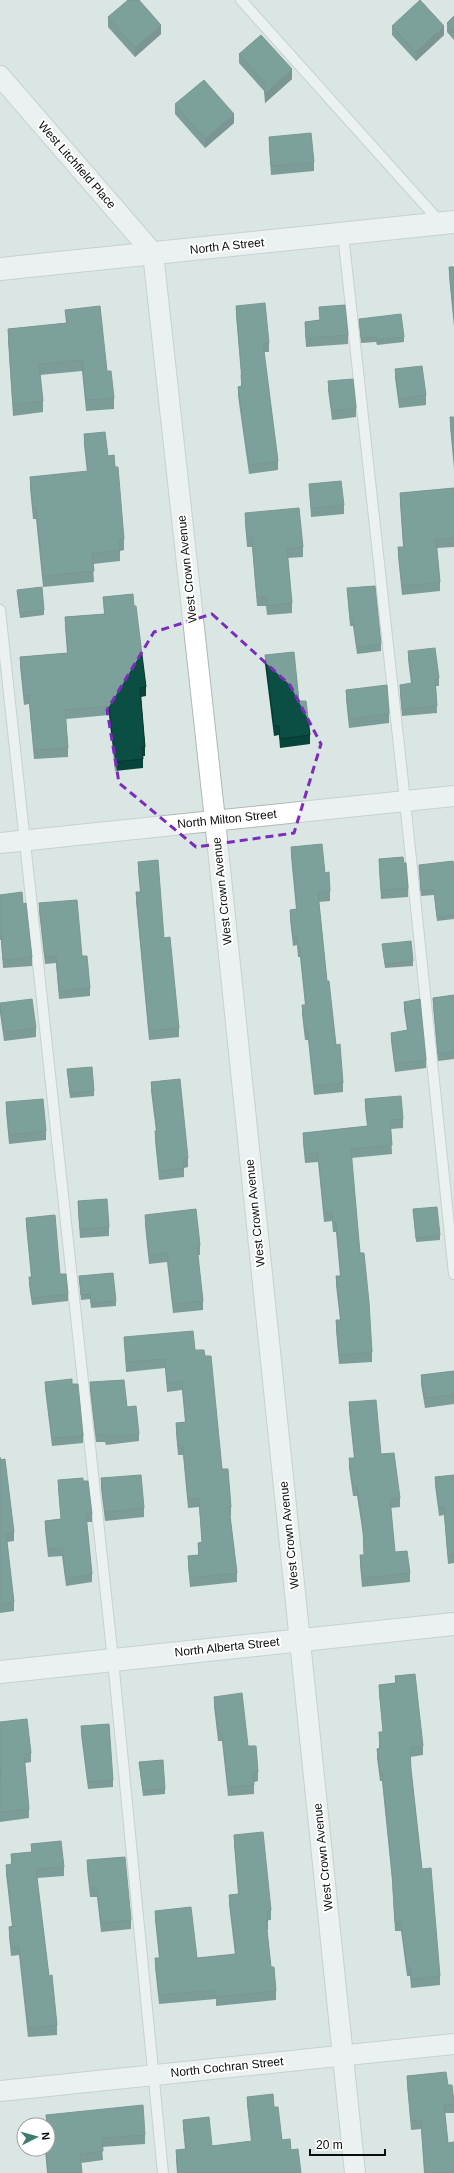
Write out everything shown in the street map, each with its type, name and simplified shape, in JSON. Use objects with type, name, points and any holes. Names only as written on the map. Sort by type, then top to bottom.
[{"type":"main road","name":"North A Street","points":[[0,269],[448,222]]},
{"type":"main road","name":"North Alberta Street","points":[[0,1672],[300,1639],[454,1624]]},
{"type":"street","name":"West Litchfield Place","points":[[0,76],[153,253]]},
{"type":"street","name":"West Crown Avenue","points":[[153,253],[215,820],[344,2054],[355,2173]]},
{"type":"street","name":"North Milton Street","points":[[0,843],[454,796]]},
{"type":"street","name":"North Cochran Street","points":[[0,2090],[454,2044]]},
{"type":"lane","points":[[241,0],[448,222]]},
{"type":"lane","points":[[343,234],[405,801],[454,1274]]},
{"type":"lane","points":[[0,610],[113,1660],[163,2173]]},
{"type":"highlighted area","points":[[212,614],[290,685],[321,744],[294,833],[196,847],[119,783],[107,710],[154,632]]},
{"type":"building","points":[[128,0],[139,0],[161,25],[135,48],[108,17]]},
{"type":"building","points":[[420,0],[444,26],[416,52],[392,26]]},
{"type":"building","points":[[454,16],[454,31],[447,23]]},
{"type":"building","points":[[261,35],[292,69],[265,94],[264,82],[239,54]]},
{"type":"building","points":[[204,80],[234,114],[205,139],[175,104]]},
{"type":"building","points":[[311,133],[314,162],[271,166],[269,137]]},
{"type":"building","points":[[449,267],[454,267],[454,318]]},
{"type":"building","points":[[265,303],[269,343],[263,343],[278,461],[249,465],[238,387],[242,386],[242,375],[236,306]]},
{"type":"building","points":[[345,305],[348,335],[306,338],[305,322],[320,320],[319,307]]},
{"type":"building","points":[[100,306],[107,371],[111,371],[114,398],[86,400],[82,360],[39,364],[43,401],[13,405],[8,329],[67,323],[65,310]]},
{"type":"building","points":[[401,314],[404,337],[377,340],[376,337],[361,338],[359,319]]},
{"type":"building","points":[[422,366],[426,395],[399,399],[395,369]]},
{"type":"building","points":[[353,379],[356,408],[332,411],[328,381]]},
{"type":"building","points":[[450,417],[454,417],[454,460]]},
{"type":"building","points":[[105,432],[108,456],[114,455],[115,467],[118,467],[124,539],[119,540],[120,550],[92,553],[94,571],[43,576],[36,508],[33,508],[30,477],[88,471],[84,434]]},
{"type":"building","points":[[341,481],[344,505],[311,508],[309,484]]},
{"type":"building","points":[[454,488],[454,538],[436,539],[440,582],[402,586],[398,547],[404,547],[400,493]]},
{"type":"building","points":[[299,508],[303,547],[287,549],[292,603],[267,606],[266,597],[257,597],[252,538],[247,538],[245,513]]},
{"type":"building","points":[[375,586],[381,644],[357,647],[353,618],[350,619],[347,588]]},
{"type":"building","points":[[42,587],[44,610],[20,613],[17,590]]},
{"type":"building","points":[[133,594],[134,606],[136,606],[146,687],[140,688],[145,747],[142,747],[143,759],[115,762],[109,706],[65,710],[68,748],[34,750],[29,695],[24,696],[20,657],[68,653],[65,617],[105,614],[103,597]]},
{"type":"building","points":[[435,648],[439,678],[435,679],[437,706],[402,709],[400,685],[412,683],[408,651]]},
{"type":"building","points":[[294,652],[299,701],[306,701],[310,735],[280,739],[279,726],[274,726],[265,655]]},
{"type":"building","points":[[387,685],[389,714],[349,719],[346,690]]},
{"type":"building","points":[[322,844],[325,873],[329,872],[330,891],[318,893],[327,981],[329,981],[336,1045],[340,1044],[343,1083],[314,1086],[308,1031],[305,1031],[302,1005],[306,1005],[300,948],[298,948],[297,936],[293,937],[290,910],[297,909],[291,847]]},
{"type":"building","points":[[403,857],[404,863],[406,863],[408,888],[381,890],[379,859]]},
{"type":"building","points":[[158,860],[164,938],[170,937],[179,1028],[149,1031],[136,892],[141,892],[138,862]]},
{"type":"building","points":[[453,861],[454,915],[437,917],[434,890],[421,891],[419,865]]},
{"type":"building","points":[[22,892],[23,904],[26,903],[32,957],[3,960],[0,931],[0,895]]},
{"type":"building","points":[[77,900],[82,956],[87,956],[90,988],[59,991],[56,956],[45,957],[39,903]]},
{"type":"building","points":[[411,941],[413,961],[385,964],[382,944]]},
{"type":"building","points":[[454,995],[454,1052],[438,1054],[433,998]]},
{"type":"building","points":[[32,999],[36,1028],[4,1032],[0,1003]]},
{"type":"building","points":[[420,999],[426,1060],[395,1064],[391,1033],[408,1030],[404,1002]]},
{"type":"building","points":[[92,1067],[94,1091],[70,1093],[67,1069]]},
{"type":"building","points":[[180,1079],[188,1158],[183,1159],[184,1168],[159,1171],[155,1131],[157,1131],[151,1082]]},
{"type":"building","points":[[401,1096],[403,1119],[390,1120],[392,1145],[351,1149],[360,1253],[364,1253],[372,1352],[339,1355],[336,1320],[341,1320],[336,1276],[341,1276],[336,1222],[333,1223],[332,1212],[324,1213],[318,1153],[305,1154],[303,1133],[368,1126],[365,1099]]},
{"type":"building","points":[[43,1099],[46,1131],[9,1135],[6,1102]]},
{"type":"building","points":[[107,1199],[109,1227],[80,1229],[78,1201]]},
{"type":"building","points":[[437,1207],[440,1235],[416,1238],[413,1209]]},
{"type":"building","points":[[196,1209],[200,1245],[197,1246],[203,1301],[173,1304],[167,1253],[149,1255],[145,1215]]},
{"type":"building","points":[[55,1215],[60,1274],[66,1274],[68,1294],[32,1298],[29,1277],[32,1277],[26,1218]]},
{"type":"building","points":[[113,1273],[116,1301],[91,1303],[90,1294],[81,1295],[79,1276]]},
{"type":"building","points":[[193,1331],[195,1350],[204,1350],[205,1356],[211,1356],[222,1469],[228,1469],[231,1507],[229,1507],[237,1573],[190,1578],[188,1556],[199,1555],[198,1543],[202,1542],[199,1498],[188,1499],[183,1446],[178,1446],[176,1423],[186,1422],[182,1381],[167,1383],[165,1359],[126,1362],[124,1337]]},
{"type":"building","points":[[454,1371],[454,1395],[425,1398],[421,1375]]},
{"type":"building","points":[[72,1379],[72,1384],[78,1384],[83,1436],[52,1438],[45,1382]]},
{"type":"building","points":[[124,1380],[127,1407],[136,1406],[139,1434],[106,1437],[105,1434],[96,1435],[90,1382]]},
{"type":"building","points":[[376,1400],[381,1454],[394,1453],[400,1498],[390,1499],[395,1552],[407,1551],[410,1573],[362,1578],[360,1555],[364,1555],[363,1526],[357,1487],[353,1487],[349,1458],[355,1458],[349,1402]]},
{"type":"building","points":[[5,1459],[14,1532],[6,1533],[14,1602],[0,1604],[0,1460]]},
{"type":"building","points":[[141,1475],[144,1508],[105,1512],[101,1478]]},
{"type":"building","points":[[454,1475],[454,1555],[448,1556],[444,1507],[439,1508],[435,1477]]},
{"type":"building","points":[[83,1478],[83,1481],[88,1481],[92,1514],[86,1514],[92,1574],[66,1578],[62,1548],[48,1549],[45,1521],[61,1519],[58,1480]]},
{"type":"building","points":[[415,1674],[423,1746],[410,1748],[411,1769],[422,1869],[431,1868],[440,1976],[411,1979],[410,1967],[407,1967],[401,1921],[395,1922],[392,1871],[382,1772],[380,1772],[377,1749],[380,1748],[379,1732],[383,1732],[379,1685],[396,1683],[395,1676]]},
{"type":"building","points":[[242,1693],[248,1746],[256,1746],[258,1772],[253,1772],[254,1785],[228,1787],[222,1732],[218,1732],[214,1697]]},
{"type":"building","points":[[27,1719],[31,1753],[24,1754],[29,1809],[0,1812],[0,1722]]},
{"type":"building","points":[[109,1724],[113,1780],[88,1782],[81,1726]]},
{"type":"building","points":[[163,1760],[165,1789],[143,1791],[139,1762]]},
{"type":"building","points":[[263,1832],[271,1910],[267,1911],[268,1921],[266,1921],[271,1967],[274,1967],[276,1991],[216,1997],[216,1990],[159,1995],[155,1958],[160,1958],[155,1911],[191,1907],[197,1958],[236,1954],[229,1895],[239,1894],[234,1835]]},
{"type":"building","points":[[61,1841],[64,1867],[36,1869],[49,1976],[52,1975],[57,2025],[28,2028],[19,1946],[11,1947],[9,1927],[13,1926],[6,1865],[12,1864],[11,1854],[32,1852],[31,1844]]},
{"type":"building","points":[[125,1857],[131,1920],[101,1923],[97,1888],[90,1888],[87,1860]]},
{"type":"building","points":[[446,2072],[448,2085],[452,2085],[454,2102],[454,2104],[444,2105],[448,2143],[454,2142],[454,2173],[425,2173],[421,2120],[411,2121],[407,2076]]},
{"type":"building","points":[[273,2094],[274,2107],[278,2107],[282,2140],[290,2139],[291,2150],[298,2149],[301,2173],[178,2173],[176,2150],[186,2149],[183,2120],[209,2117],[212,2146],[252,2141],[247,2097]]},
{"type":"building","points":[[143,2105],[145,2135],[102,2138],[103,2151],[80,2154],[82,2173],[48,2173],[47,2157],[56,2157],[56,2117],[46,2117],[46,2115]]}]
